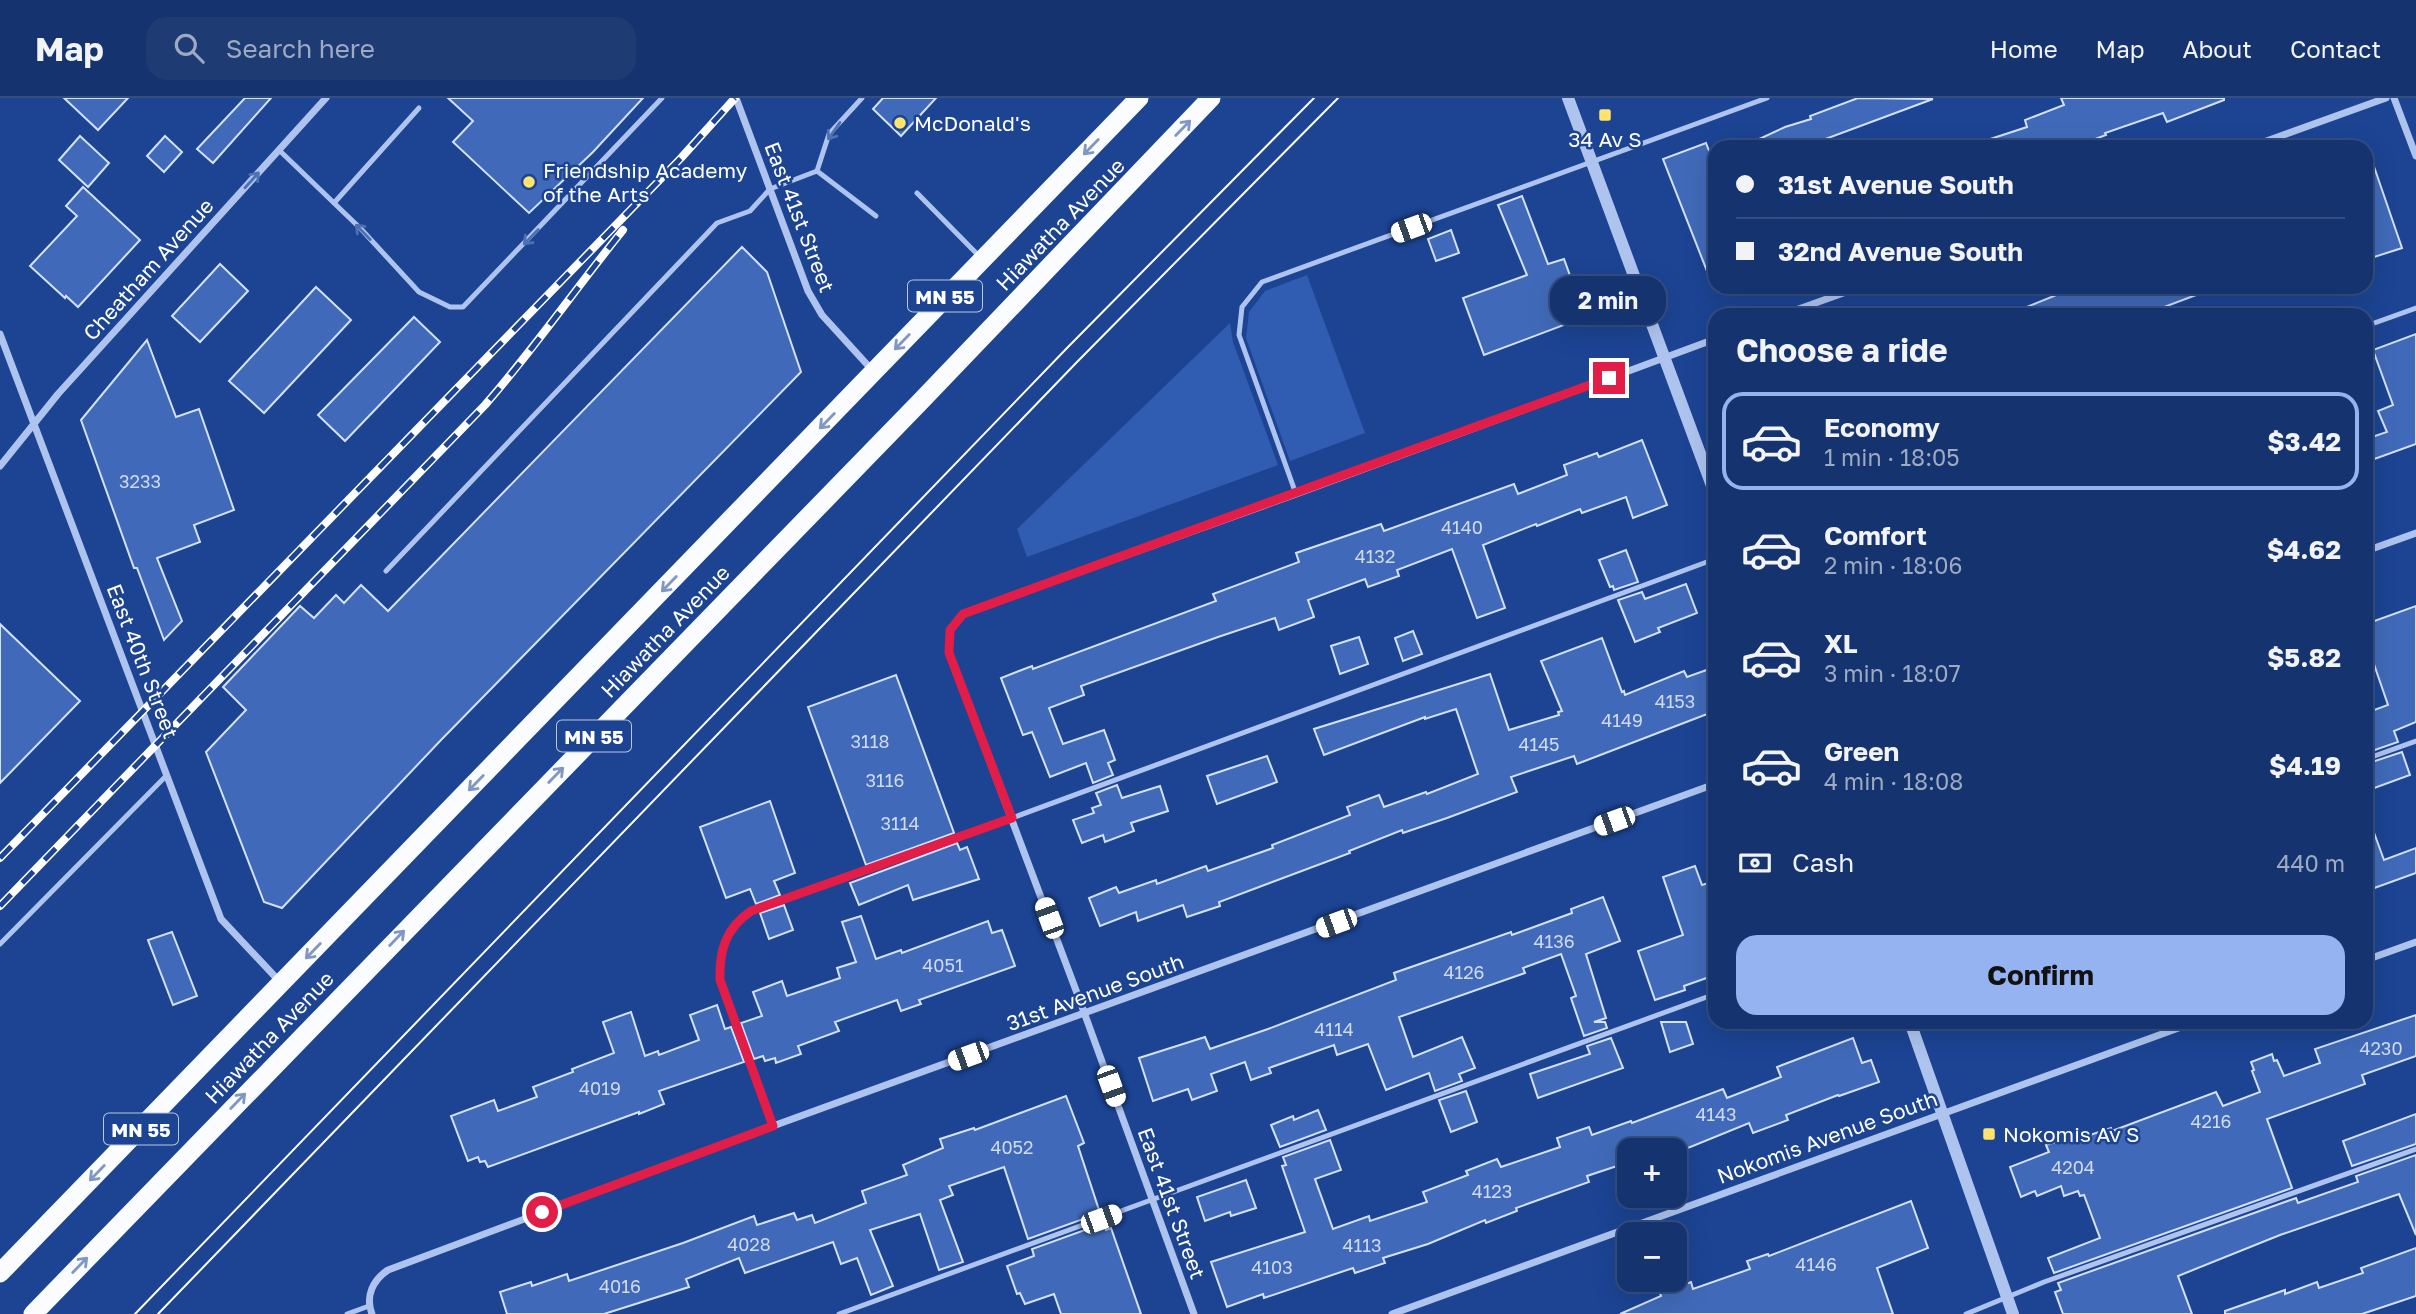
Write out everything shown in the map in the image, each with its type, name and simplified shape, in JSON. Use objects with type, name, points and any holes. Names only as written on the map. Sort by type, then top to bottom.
[{"type":"highway","name":"Hiawatha Avenue","points":[[0,1273],[1139,98]]},
{"type":"highway","name":"Hiawatha Avenue","points":[[33,1314],[1212,98]]},
{"type":"street","name":"Cheatham Avenue","points":[[0,466],[33,422],[326,98]]},
{"type":"street","name":"East 41st Street","points":[[736,98],[808,291],[822,315],[874,371]]},
{"type":"street","points":[[1568,98],[1708,475]]},
{"type":"street","points":[[2269,140],[2386,98]]},
{"type":"street","points":[[2394,98],[2416,156]]},
{"type":"street","points":[[1802,308],[1840,294]]},
{"type":"street","name":"East 40th Street","points":[[0,334],[221,919],[281,984]]},
{"type":"street","points":[[1296,494],[1708,342]]},
{"type":"street","name":"East 41st Street","points":[[1194,1314],[949,653],[950,630],[963,614],[1296,494]]},
{"type":"street","points":[[2373,548],[2416,533]]},
{"type":"street","name":"31st Avenue South","points":[[370,1310],[374,1283],[388,1270],[773,1126],[1708,788]]},
{"type":"street","points":[[2373,957],[2416,942]]},
{"type":"street","points":[[1912,1029],[2013,1314]]},
{"type":"street","name":"Nokomis Avenue South","points":[[1392,1314],[2176,1029]]},
{"type":"lane","points":[[279,150],[419,292],[450,307],[463,307],[662,98]]},
{"type":"lane","points":[[817,171],[829,134],[862,98]]},
{"type":"lane","points":[[1296,494],[1239,335],[1242,307],[1262,282],[1767,98]]},
{"type":"lane","points":[[334,203],[419,108]]},
{"type":"lane","points":[[386,571],[717,223],[750,211],[770,189],[817,171]]},
{"type":"lane","points":[[817,171],[876,216]]},
{"type":"lane","points":[[917,192],[982,260]]},
{"type":"lane","points":[[2373,323],[2416,308]]},
{"type":"lane","points":[[773,1126],[720,980],[719,959],[728,932],[738,920],[751,911],[1012,818],[1708,562]]},
{"type":"lane","points":[[2373,756],[2416,741]]},
{"type":"lane","points":[[0,944],[167,775]]},
{"type":"lane","points":[[839,1314],[1708,997]]},
{"type":"lane","points":[[1966,1314],[2416,1149]]},
{"type":"lane","points":[[347,1314],[370,1310]]},
{"type":"shaded area","points":[[1307,275],[1365,433],[1290,461],[1246,338],[1249,312],[1265,291]]},
{"type":"shaded area","points":[[1230,323],[1233,342],[1278,465],[1027,557],[1017,529]]},
{"type":"building","points":[[64,98],[128,98],[98,130]]},
{"type":"building","points":[[245,98],[271,98],[213,163],[197,149]]},
{"type":"building","name":"Friendship Academy of the Arts","points":[[448,98],[643,98],[593,152],[529,213],[453,142],[473,121]]},
{"type":"building","name":"McDonald's","points":[[883,98],[936,98],[901,136],[873,109]]},
{"type":"building","points":[[1858,98],[1933,99],[1823,140],[1757,140],[1811,119],[1810,116]]},
{"type":"building","points":[[2061,98],[2224,98],[2167,122],[2163,113],[2105,133],[2106,135],[2093,140],[1987,140],[2027,127],[2025,120],[2064,105]]},
{"type":"building","points":[[80,136],[109,163],[88,187],[59,160]]},
{"type":"building","points":[[165,136],[182,152],[164,172],[147,156]]},
{"type":"building","points":[[1706,143],[1708,274],[1663,159]]},
{"type":"building","points":[[2373,164],[2402,248],[2373,257]]},
{"type":"building","points":[[83,187],[140,240],[78,307],[30,266],[77,216],[66,206]]},
{"type":"building","points":[[1522,196],[1548,264],[1564,259],[1585,317],[1484,355],[1463,298],[1527,275],[1498,205]]},
{"type":"building","points":[[1451,230],[1459,253],[1436,261],[1428,239]]},
{"type":"building","points":[[742,247],[767,272],[801,372],[441,740],[282,908],[264,902],[206,752],[246,710],[223,687],[300,606],[314,618],[336,595],[344,603],[361,585],[388,611]]},
{"type":"building","points":[[220,264],[248,291],[200,342],[172,316]]},
{"type":"building","points":[[316,287],[351,320],[264,413],[229,381]]},
{"type":"building","points":[[2059,294],[2199,294],[2162,308],[2024,308]]},
{"type":"building","points":[[414,317],[440,342],[345,441],[318,415]]},
{"type":"building","points":[[2416,334],[2416,444],[2373,459],[2373,437],[2387,432],[2378,411],[2393,405],[2373,350]]},
{"type":"building","points":[[147,340],[176,417],[199,409],[234,510],[194,525],[200,542],[157,558],[182,621],[164,640],[137,568],[134,568],[81,420]]},
{"type":"building","points":[[1642,440],[1667,505],[1633,518],[1626,497],[1582,513],[1580,509],[1483,545],[1505,608],[1477,618],[1452,549],[1397,570],[1399,576],[1368,587],[1365,579],[1308,600],[1314,617],[1279,630],[1275,618],[1218,637],[1081,686],[1084,695],[1049,708],[1063,744],[1104,730],[1115,760],[1108,763],[1113,775],[1093,783],[1086,763],[1050,777],[1032,732],[1023,735],[1001,678],[1032,666],[1033,669],[1216,601],[1213,594],[1299,562],[1296,553],[1381,524],[1384,531],[1514,484],[1518,494],[1567,475],[1564,465],[1597,453],[1599,457]]},
{"type":"building","points":[[1626,550],[1638,582],[1614,590],[1613,586],[1610,587],[1599,560]]},
{"type":"building","points":[[1686,584],[1697,613],[1658,628],[1660,632],[1635,642],[1618,600],[1642,592],[1645,599]]},
{"type":"building","points":[[2416,606],[2416,722],[2394,731],[2398,742],[2373,751],[2373,710],[2388,705],[2373,661],[2373,621]]},
{"type":"building","points":[[0,624],[80,701],[0,783]]},
{"type":"building","points":[[1413,631],[1422,654],[1403,661],[1395,638]]},
{"type":"building","points":[[1359,637],[1368,664],[1340,674],[1331,646]]},
{"type":"building","points":[[1602,638],[1625,695],[1684,671],[1687,677],[1708,670],[1708,714],[1577,764],[1574,756],[1511,777],[1517,792],[1403,833],[1402,830],[1349,851],[1350,853],[1219,902],[1220,906],[1187,917],[1183,905],[1138,921],[1136,912],[1100,926],[1089,898],[1116,887],[1119,893],[1156,880],[1157,884],[1206,866],[1208,871],[1273,848],[1272,845],[1350,815],[1347,807],[1379,795],[1384,807],[1478,774],[1456,709],[1425,717],[1324,755],[1314,729],[1490,674],[1509,730],[1559,715],[1558,712],[1562,711],[1541,661]]},
{"type":"building","points":[[896,675],[954,833],[866,865],[808,707]]},
{"type":"building","points":[[2402,752],[2410,775],[2373,788],[2373,762]]},
{"type":"building","points":[[1267,756],[1277,782],[1217,804],[1207,776]]},
{"type":"building","points":[[1117,785],[1122,798],[1160,786],[1168,811],[1131,823],[1134,831],[1105,842],[1103,835],[1082,843],[1073,820],[1094,813],[1092,808],[1101,805],[1096,793]]},
{"type":"building","points":[[770,801],[795,873],[774,881],[780,895],[756,904],[750,889],[726,898],[700,827]]},
{"type":"building","points":[[2373,830],[2384,860],[2416,848],[2416,873],[2373,888]]},
{"type":"building","points":[[957,843],[960,850],[967,847],[979,879],[913,900],[908,885],[859,905],[850,883]]},
{"type":"building","points":[[1695,866],[1702,885],[1708,883],[1708,977],[1684,986],[1685,990],[1655,1000],[1638,951],[1683,935],[1663,877]]},
{"type":"building","points":[[1603,897],[1620,941],[1586,954],[1606,1018],[1594,1022],[1605,1022],[1607,1028],[1584,1036],[1571,998],[1576,996],[1561,954],[1523,968],[1525,973],[1399,1017],[1413,1057],[1462,1037],[1475,1068],[1459,1074],[1462,1081],[1435,1091],[1429,1073],[1386,1090],[1368,1044],[1337,1055],[1334,1045],[1269,1068],[1271,1073],[1251,1080],[1245,1062],[1211,1074],[1217,1091],[1192,1100],[1188,1089],[1153,1101],[1139,1058],[1205,1037],[1210,1049],[1268,1029],[1396,980],[1394,973],[1511,932],[1512,935],[1572,913],[1571,909]]},
{"type":"building","points":[[784,905],[793,930],[769,939],[760,913]]},
{"type":"building","points":[[861,916],[876,959],[901,950],[902,953],[988,921],[992,933],[1002,930],[1015,966],[919,1000],[921,1004],[901,1011],[897,1000],[835,1022],[839,1031],[798,1046],[801,1054],[776,1063],[775,1058],[765,1061],[763,1056],[754,1059],[741,1023],[762,1016],[753,992],[782,981],[787,996],[840,978],[837,968],[856,962],[842,922]]},
{"type":"building","points":[[172,932],[197,996],[173,1005],[148,940]]},
{"type":"building","points":[[717,1005],[725,1029],[731,1027],[744,1062],[659,1091],[664,1104],[639,1114],[488,1167],[485,1161],[480,1162],[478,1157],[468,1161],[451,1116],[494,1100],[498,1111],[537,1097],[533,1087],[614,1053],[603,1022],[631,1012],[645,1056],[658,1051],[659,1055],[699,1040],[690,1015]]},
{"type":"building","points":[[2416,1015],[2416,1056],[2362,1075],[2365,1084],[2267,1119],[2292,1188],[2054,1273],[2048,1258],[2100,1238],[2084,1195],[2080,1196],[2078,1191],[2064,1196],[2061,1186],[2037,1196],[2035,1191],[2021,1197],[2010,1167],[2049,1152],[2046,1145],[2065,1139],[2066,1143],[2111,1128],[2112,1131],[2216,1092],[2223,1106],[2260,1092],[2251,1062],[2272,1054],[2284,1076],[2320,1063],[2315,1049]]},
{"type":"building","points":[[1661,1022],[1686,1022],[1693,1044],[1670,1052]]},
{"type":"building","points":[[1611,1038],[1623,1068],[1538,1098],[1530,1074],[1590,1054],[1587,1046]]},
{"type":"building","points":[[1853,1038],[1862,1063],[1871,1060],[1879,1082],[1786,1115],[1788,1120],[1753,1133],[1749,1123],[1687,1148],[1687,1138],[1617,1138],[1617,1166],[1587,1176],[1589,1182],[1516,1208],[1517,1211],[1486,1223],[1485,1220],[1428,1244],[1383,1258],[1385,1263],[1355,1273],[1353,1268],[1264,1298],[1263,1294],[1227,1307],[1211,1262],[1305,1232],[1282,1166],[1286,1165],[1283,1157],[1330,1140],[1341,1170],[1315,1179],[1333,1229],[1369,1216],[1370,1221],[1427,1202],[1423,1192],[1468,1175],[1466,1171],[1497,1159],[1501,1167],[1560,1147],[1557,1138],[1589,1127],[1592,1135],[1723,1089],[1727,1098],[1781,1077],[1777,1067]]},
{"type":"building","points":[[1466,1091],[1477,1122],[1451,1132],[1439,1100]]},
{"type":"building","points":[[1066,1096],[1084,1143],[1078,1146],[1100,1213],[1028,1239],[1004,1167],[949,1186],[953,1195],[940,1200],[963,1262],[939,1270],[920,1214],[870,1230],[893,1286],[871,1295],[857,1258],[841,1264],[833,1242],[745,1273],[739,1258],[686,1279],[689,1287],[604,1314],[507,1314],[500,1292],[531,1282],[532,1286],[567,1274],[569,1281],[754,1216],[757,1225],[794,1213],[797,1220],[812,1215],[815,1223],[866,1203],[862,1191],[907,1175],[903,1165],[943,1148],[940,1139],[974,1128],[975,1130]]},
{"type":"building","points":[[1318,1110],[1326,1130],[1280,1147],[1271,1125],[1293,1116],[1294,1120]]},
{"type":"building","points":[[2416,1114],[2416,1144],[2352,1166],[2343,1141]]},
{"type":"building","points":[[2416,1155],[2416,1235],[2399,1194],[2280,1235],[2178,1276],[2192,1314],[2063,1314],[2055,1292],[2061,1290],[2058,1283],[2296,1198],[2298,1203],[2358,1182],[2356,1176]]},
{"type":"building","points":[[1246,1180],[1256,1208],[1231,1216],[1230,1212],[1205,1221],[1197,1197]]},
{"type":"building","points":[[1911,1201],[1928,1248],[1877,1268],[1893,1314],[1620,1314],[1661,1296],[1660,1293],[1663,1292],[1687,1292],[1687,1283],[1691,1282],[1693,1289],[1750,1269],[1747,1261],[1768,1254],[1769,1256]]},
{"type":"building","points":[[1104,1223],[1106,1230],[1111,1228],[1141,1314],[1061,1314],[1054,1294],[1025,1304],[1020,1293],[1017,1294],[1007,1266],[1034,1256],[1032,1249]]},
{"type":"building","points":[[2416,1248],[2416,1296],[2362,1314],[2225,1314],[2225,1311],[2285,1290],[2285,1294],[2317,1282],[2319,1288],[2363,1273],[2361,1268]]},
{"type":"tram line","points":[[135,1314],[1068,347],[1314,98]]},
{"type":"tram line","points":[[158,1314],[1077,362],[1338,98]]},
{"type":"railway","points":[[0,858],[681,158],[735,98]]},
{"type":"railway","points":[[0,906],[485,405],[623,230]]},
{"type":"place","name":"34 Av S","points":[[1605,115]]},
{"type":"place","name":"McDonald's","points":[[900,123]]},
{"type":"place","name":"Friendship Academy of the Arts","points":[[529,182]]},
{"type":"place","name":"Nokomis Av S","points":[[1989,1134]]},
{"type":"route","points":[[542,1212],[773,1126],[720,980],[719,959],[728,932],[738,920],[751,911],[1012,818],[949,653],[950,630],[963,614],[1609,378]]}]
